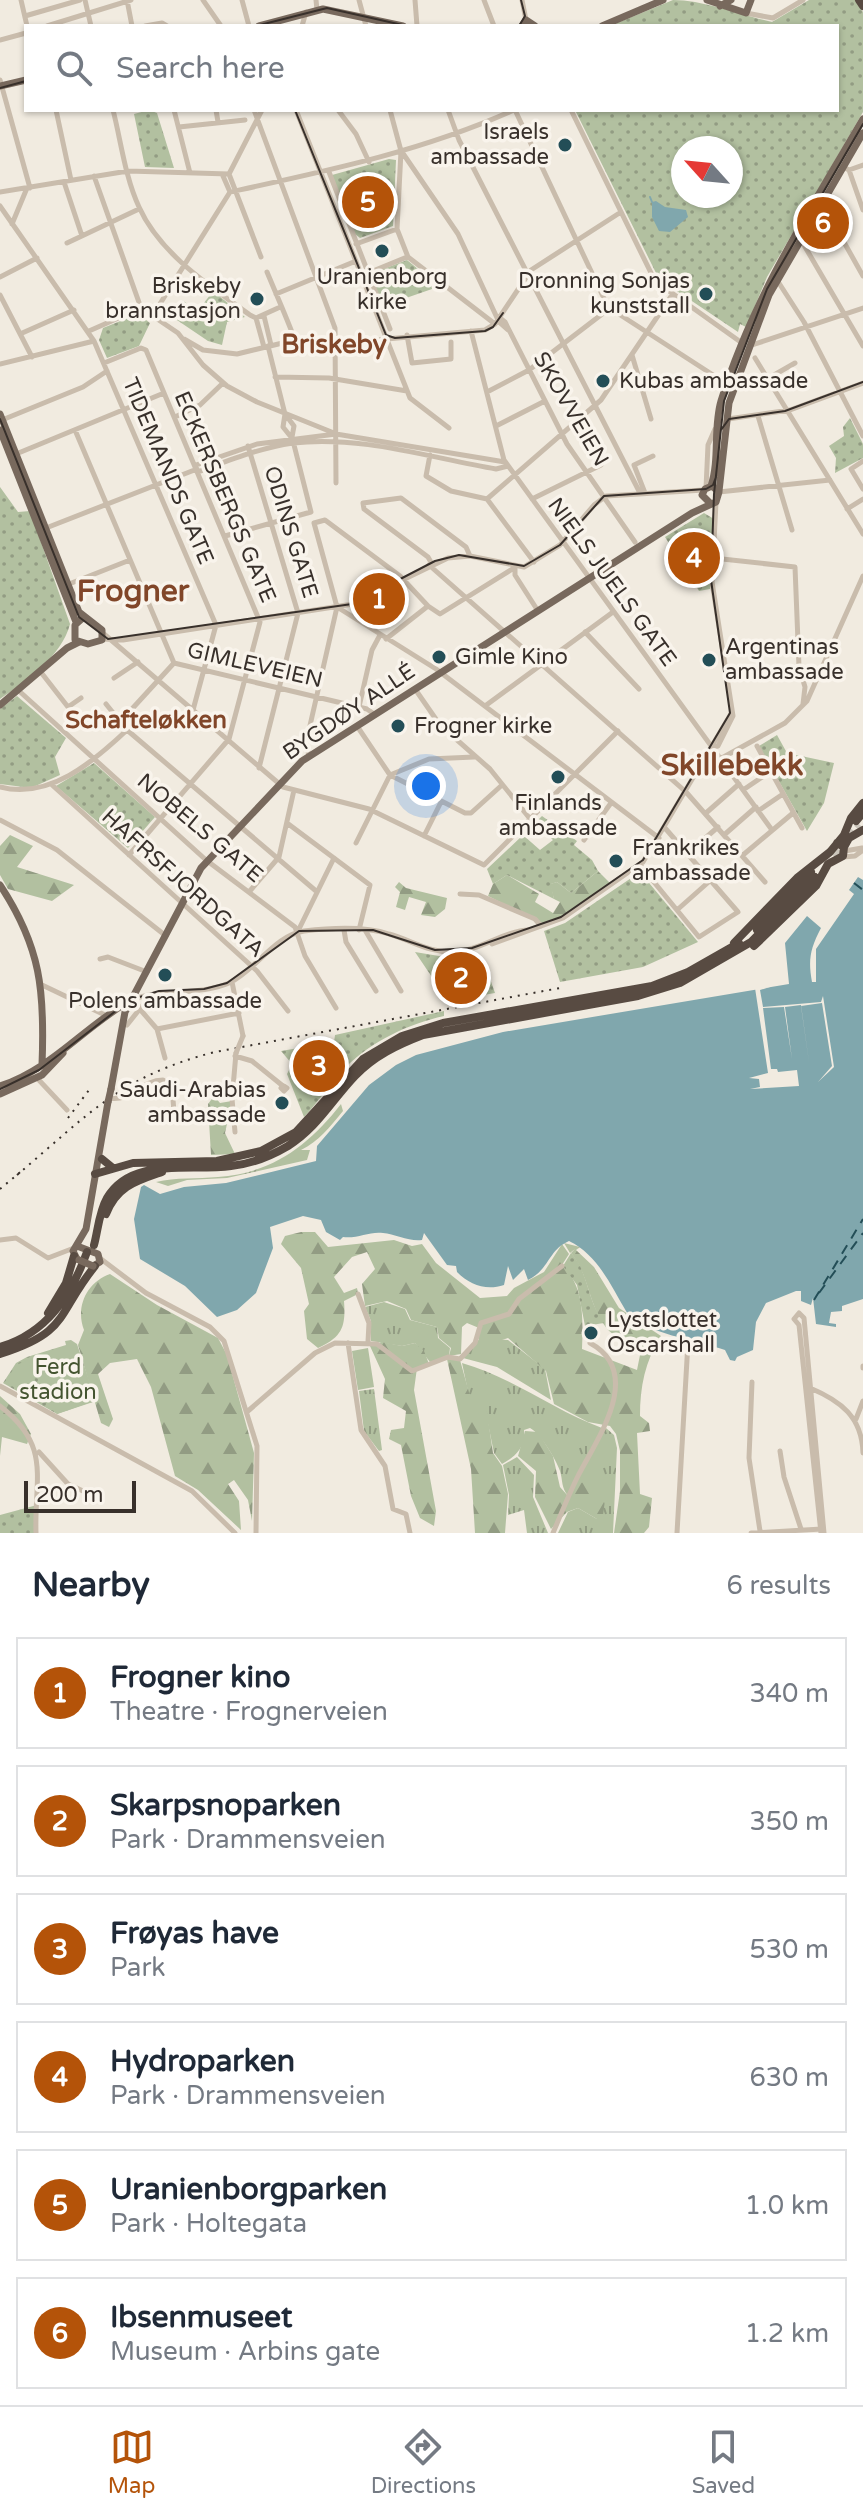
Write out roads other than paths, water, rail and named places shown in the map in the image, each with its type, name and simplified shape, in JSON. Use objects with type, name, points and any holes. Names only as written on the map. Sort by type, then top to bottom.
[{"type":"highway","points":[[859,0],[863,6]]},
{"type":"highway","points":[[721,954],[797,878],[839,852],[859,825],[863,803]]},
{"type":"highway","points":[[710,967],[726,964],[774,931],[816,886],[826,866],[859,825],[863,813]]},
{"type":"highway","points":[[0,1347],[38,1340],[56,1326],[94,1256],[106,1214],[118,1193],[136,1180],[170,1169],[235,1166],[278,1151],[317,1123],[367,1065],[391,1049],[423,1035],[647,994],[710,967],[757,937],[813,875],[761,926],[721,954],[677,977],[652,986],[421,1029],[363,1059],[313,1117],[275,1145],[228,1160],[155,1163],[97,1173]]},
{"type":"highway","points":[[102,1159],[113,1168]]},
{"type":"highway","points":[[0,1354],[31,1334],[56,1311],[94,1256],[100,1203],[110,1185],[131,1169],[155,1163]]},
{"type":"highway","points":[[14,1346],[55,1303],[70,1274],[76,1253]]},
{"type":"main road","points":[[607,24],[663,0]]},
{"type":"main road","points":[[707,0],[746,13],[751,0]]},
{"type":"main road","points":[[720,6],[731,0]]},
{"type":"main road","points":[[266,24],[312,11],[363,16],[395,24]]},
{"type":"main road","points":[[0,84],[24,80]]},
{"type":"main road","points":[[863,119],[767,285],[747,341],[729,403],[719,492],[706,494],[728,384],[747,341],[777,280],[846,168],[863,133]]},
{"type":"main road","points":[[1,417],[69,584],[78,617],[76,640]]},
{"type":"main road","points":[[0,430],[78,617],[103,636]]},
{"type":"main road","name":"BYGDØY ALLÉ","points":[[119,1008],[139,987],[206,860],[309,756],[692,513],[706,494]]},
{"type":"main road","points":[[0,705],[76,640],[103,636]]},
{"type":"main road","points":[[0,885],[31,939],[40,984],[42,1048],[46,1065],[37,1078],[0,1094]]},
{"type":"main road","name":"BYGDØY ALLÉ","points":[[97,1173],[125,1022],[136,1003],[139,987]]},
{"type":"main road","points":[[0,1086],[46,1065],[119,1008],[136,1003]]},
{"type":"main road","points":[[108,1016],[125,1022]]},
{"type":"main road","name":"BYGDØY ALLÉ","points":[[76,1253],[86,1229],[112,1096]]},
{"type":"main road","name":"BYGDØY ALLÉ","points":[[86,1229],[94,1256]]},
{"type":"main road","points":[[76,1253],[94,1256]]},
{"type":"main road","points":[[76,1253],[94,1256]]},
{"type":"street","points":[[21,0],[27,24]]},
{"type":"street","points":[[25,16],[83,0],[90,24]]},
{"type":"street","points":[[203,0],[220,24]]},
{"type":"street","points":[[242,0],[248,24]]},
{"type":"street","points":[[303,24],[316,0]]},
{"type":"street","points":[[359,0],[365,24]]},
{"type":"street","points":[[415,0],[417,24]]},
{"type":"street","points":[[484,0],[493,24]]},
{"type":"street","points":[[522,0],[529,24]]},
{"type":"street","points":[[746,13],[773,18],[803,0]]},
{"type":"street","points":[[54,24],[128,1],[132,24]]},
{"type":"street","points":[[0,40],[24,34]]},
{"type":"street","points":[[0,84],[28,188],[19,214],[11,222],[0,225]]},
{"type":"street","points":[[56,112],[71,180]]},
{"type":"street","points":[[113,112],[139,209],[183,264],[256,318],[268,346]]},
{"type":"street","points":[[175,112],[190,173]]},
{"type":"street","points":[[216,112],[218,122]]},
{"type":"street","points":[[255,112],[278,182],[335,328],[336,483]]},
{"type":"street","points":[[261,112],[226,175],[261,257]]},
{"type":"street","points":[[297,112],[390,329]]},
{"type":"street","points":[[340,112],[356,134],[369,162]]},
{"type":"street","points":[[368,273],[408,257],[397,229],[401,151],[391,112]]},
{"type":"street","points":[[449,112],[457,134],[643,493]]},
{"type":"street","points":[[153,315],[232,192],[369,162],[457,134],[510,112]]},
{"type":"street","points":[[516,112],[610,308],[728,384]]},
{"type":"street","points":[[572,112],[655,281],[673,295],[747,341],[769,338],[863,308]]},
{"type":"street","points":[[179,127],[245,120]]},
{"type":"street","points":[[401,151],[458,234],[497,321]]},
{"type":"street","points":[[863,165],[846,168],[863,210]]},
{"type":"street","points":[[0,192],[128,171],[226,175]]},
{"type":"street","points":[[325,173],[387,338],[403,390],[411,400],[449,428]]},
{"type":"street","points":[[94,176],[141,308],[203,350],[237,354],[295,340],[334,343],[407,335],[451,336],[485,330],[497,321],[528,272],[621,212]]},
{"type":"street","points":[[64,182],[82,236]]},
{"type":"street","points":[[822,203],[863,276]]},
{"type":"street","name":"TIDEMANDS GATE","points":[[0,206],[89,331],[216,625]]},
{"type":"street","points":[[67,243],[139,209]]},
{"type":"street","points":[[356,244],[397,229]]},
{"type":"street","points":[[801,240],[863,346]]},
{"type":"street","name":"SKOVVEIEN","points":[[408,257],[508,330],[561,433],[635,542]]},
{"type":"street","points":[[0,277],[37,258]]},
{"type":"street","points":[[855,263],[863,258]]},
{"type":"street","points":[[276,294],[356,261]]},
{"type":"street","points":[[267,272],[278,308]]},
{"type":"street","points":[[777,280],[806,326],[863,436]]},
{"type":"street","points":[[0,295],[32,357]]},
{"type":"street","points":[[487,499],[513,473],[597,405],[673,295]]},
{"type":"street","points":[[89,331],[141,308]]},
{"type":"street","points":[[256,318],[278,308]]},
{"type":"street","points":[[278,308],[284,311],[295,340]]},
{"type":"street","points":[[487,392],[529,370],[610,308]]},
{"type":"street","points":[[20,334],[74,310]]},
{"type":"street","points":[[264,316],[285,414],[294,426],[292,440]]},
{"type":"street","name":"NIELS JUELS GATE","points":[[471,331],[506,464],[772,830]]},
{"type":"street","points":[[407,335],[412,363],[451,359],[451,336]]},
{"type":"street","points":[[184,339],[223,383],[285,414],[328,428],[336,434]]},
{"type":"street","points":[[0,364],[94,341]]},
{"type":"street","name":"ECKERSBERGS GATE","points":[[104,363],[143,348],[260,619],[228,741],[129,855]]},
{"type":"street","points":[[198,358],[203,350]]},
{"type":"street","points":[[632,355],[651,419]]},
{"type":"street","points":[[755,358],[863,534]]},
{"type":"street","points":[[767,379],[795,363]]},
{"type":"street","points":[[1,417],[83,387],[107,371]]},
{"type":"street","points":[[275,377],[335,380],[403,390]]},
{"type":"street","points":[[175,417],[200,405],[223,383]]},
{"type":"street","points":[[727,419],[787,411],[863,383]]},
{"type":"street","points":[[16,454],[164,393]]},
{"type":"street","points":[[496,426],[545,401]]},
{"type":"street","points":[[225,536],[311,512],[292,440],[283,427],[285,414]]},
{"type":"street","points":[[758,416],[792,530]]},
{"type":"street","points":[[75,430],[174,663],[120,722]]},
{"type":"street","points":[[46,528],[249,450],[292,440],[336,434],[496,469],[506,464]]},
{"type":"street","points":[[292,440],[336,442],[430,454]]},
{"type":"street","name":"ODINS GATE","points":[[249,450],[298,613],[259,768]]},
{"type":"street","points":[[430,454],[426,476],[449,490],[487,499],[534,562]]},
{"type":"street","points":[[643,493],[634,465],[653,456]]},
{"type":"street","points":[[863,461],[851,469],[863,489]]},
{"type":"street","points":[[532,499],[601,465]]},
{"type":"street","points":[[719,492],[830,480]]},
{"type":"street","points":[[298,932],[362,930],[387,933],[438,951],[458,952],[501,942],[569,914],[640,865],[732,712],[713,594],[713,558],[706,494],[606,496],[594,505],[564,542],[534,562],[515,567],[439,615],[403,579],[327,521],[314,523],[337,607],[306,745],[309,756]]},
{"type":"street","points":[[470,556],[466,547],[401,498],[362,504],[686,792],[765,882]]},
{"type":"street","points":[[847,509],[863,499]]},
{"type":"street","points":[[114,640],[360,602],[430,564],[470,556],[515,567]]},
{"type":"street","points":[[713,558],[792,565],[800,673],[805,687],[803,705]]},
{"type":"street","points":[[69,584],[130,560]]},
{"type":"street","points":[[515,567],[515,575],[538,611]]},
{"type":"street","points":[[720,759],[785,723],[803,705],[863,576]]},
{"type":"street","points":[[359,707],[372,650],[383,637],[428,606]]},
{"type":"street","points":[[337,607],[440,673],[659,838]]},
{"type":"street","points":[[485,706],[613,611]]},
{"type":"street","points":[[193,710],[216,625]]},
{"type":"street","name":"NIELS JUELS GATE","points":[[585,632],[639,689]]},
{"type":"street","points":[[103,636],[114,640],[279,784],[372,811],[486,865],[618,731]]},
{"type":"street","points":[[114,678],[138,662]]},
{"type":"street","name":"GIMLEVEIEN","points":[[174,663],[317,696],[374,714]]},
{"type":"street","points":[[40,671],[68,707],[81,698]]},
{"type":"street","points":[[415,689],[457,742],[502,785],[531,820]]},
{"type":"street","name":"NOBELS GATE","points":[[18,690],[206,860],[298,932],[305,956],[336,1008]]},
{"type":"street","points":[[106,704],[127,730],[316,891]]},
{"type":"street","points":[[357,725],[390,775],[469,814],[502,785]]},
{"type":"street","points":[[0,787],[30,791],[51,784],[95,759],[127,730]]},
{"type":"street","points":[[452,756],[457,742]]},
{"type":"street","points":[[757,746],[802,828]]},
{"type":"street","points":[[356,843],[390,775],[424,761],[452,756],[475,757]]},
{"type":"street","points":[[706,813],[741,787],[771,771]]},
{"type":"street","name":"HAFRSFJORDGATA","points":[[51,784],[253,967],[288,1011]]},
{"type":"street","points":[[249,892],[278,859],[294,790]]},
{"type":"street","points":[[724,835],[757,809],[783,794]]},
{"type":"street","points":[[424,836],[441,802]]},
{"type":"street","points":[[584,840],[611,803]]},
{"type":"street","points":[[743,855],[793,813]]},
{"type":"street","points":[[0,820],[57,850],[166,936]]},
{"type":"street","points":[[287,823],[370,886],[362,930],[401,991]]},
{"type":"street","points":[[688,853],[718,827]]},
{"type":"street","points":[[640,865],[698,936],[704,936],[737,913],[737,907],[665,828]]},
{"type":"street","points":[[839,852],[853,857],[863,849]]},
{"type":"street","points":[[165,1058],[157,1029],[136,1003],[154,993],[210,989],[232,982],[253,967],[298,932],[335,858]]},
{"type":"street","points":[[677,910],[712,879]]},
{"type":"street","points":[[460,894],[487,898],[535,919],[541,926]]},
{"type":"street","points":[[344,930],[346,942],[376,991]]},
{"type":"street","points":[[100,959],[108,957],[147,972]]},
{"type":"street","points":[[232,982],[243,1036],[235,1054],[231,1105],[235,1132]]},
{"type":"street","points":[[40,984],[108,1016]]},
{"type":"street","points":[[157,1029],[239,1013]]},
{"type":"street","points":[[235,1054],[252,1061],[283,1086]]},
{"type":"street","points":[[37,1078],[67,1110]]},
{"type":"street","points":[[112,1096],[125,1100],[155,1081],[170,1083],[176,1103],[174,1112]]},
{"type":"street","points":[[0,1240],[16,1238],[45,1257],[76,1253]]},
{"type":"street","points":[[94,1256],[111,1270],[217,1332],[228,1348],[248,1411],[258,1461],[255,1532]]},
{"type":"street","points":[[248,1411],[315,1353],[331,1344],[368,1342],[384,1348],[407,1370],[416,1370],[448,1357],[460,1359],[475,1343],[481,1323],[509,1314],[519,1299],[562,1266]]},
{"type":"street","points":[[358,1294],[369,1323],[368,1342]]},
{"type":"street","points":[[751,1533],[801,1529],[822,1531],[804,1359],[799,1325],[794,1319],[799,1313],[804,1318],[804,1359]]},
{"type":"street","points":[[677,1533],[688,1342]]},
{"type":"street","points":[[348,1343],[361,1430],[385,1466],[393,1509],[406,1514],[410,1533]]},
{"type":"street","points":[[553,1533],[614,1406],[613,1370],[604,1353],[590,1343]]},
{"type":"street","points":[[752,1382],[749,1458],[760,1531]]},
{"type":"street","points":[[0,1386],[192,1491],[235,1533]]},
{"type":"street","points":[[807,1388],[846,1408],[856,1419],[863,1453]]},
{"type":"street","points":[[856,1419],[863,1401]]},
{"type":"street","points":[[0,1406],[18,1422],[68,1484],[83,1491]]},
{"type":"street","points":[[36,1448],[36,1533]]},
{"type":"street","points":[[780,1451],[784,1477],[801,1529]]},
{"type":"water","points":[[652,202],[686,210],[688,217],[670,232],[659,231],[652,217]]},
{"type":"water","points":[[858,877],[863,880],[863,1299],[842,1306],[842,1311],[831,1312],[829,1323],[836,1324],[836,1327],[816,1324],[813,1298],[811,1305],[801,1301],[801,1291],[796,1291],[766,1303],[756,1322],[753,1350],[735,1361],[730,1360],[725,1350],[657,1330],[633,1318],[596,1263],[569,1241],[557,1249],[541,1271],[528,1280],[524,1269],[513,1280],[508,1266],[504,1285],[485,1287],[462,1277],[456,1266],[447,1265],[424,1233],[422,1240],[378,1233],[343,1237],[340,1240],[326,1232],[321,1220],[303,1216],[270,1227],[273,1248],[256,1293],[237,1310],[217,1317],[185,1286],[140,1259],[134,1219],[141,1187],[144,1185],[160,1194],[184,1187],[226,1183],[316,1161],[317,1146],[369,1085],[416,1055],[503,1032],[789,984],[785,943],[807,916],[821,928],[810,961],[812,982],[816,982],[816,949],[854,894],[849,890]]},
{"type":"waterway","points":[[650,197],[652,202]]},
{"type":"tunnel","points":[[826,865],[860,825]]},
{"type":"tram line","points":[[520,24],[525,16],[521,0]]},
{"type":"tram line","points":[[264,24],[327,8],[398,24]]},
{"type":"tram line","points":[[0,88],[24,82]]},
{"type":"tram line","points":[[296,112],[386,335],[395,338],[485,331],[493,327],[503,313]]},
{"type":"tram line","points":[[0,1089],[39,1070],[130,1000],[159,991],[204,989],[227,983],[299,931],[373,930],[435,950],[472,948],[561,917],[643,860],[730,713],[711,580],[714,494],[724,401],[767,289],[863,124]]},
{"type":"tram line","points":[[721,430],[729,419],[785,411],[863,382]]},
{"type":"tram line","points":[[0,419],[79,617],[108,639],[352,604],[435,561],[459,555],[524,566],[560,545],[604,496],[706,489],[713,485],[716,477]]},
{"type":"railway","points":[[17,1175],[107,1100],[154,1073],[182,1062],[215,1052],[560,988]]},
{"type":"railway","points":[[68,1118],[92,1086]]},
{"type":"railway","points":[[0,1189],[24,1169]]},
{"type":"place","name":"Israels ambassade","points":[[565,145]]},
{"type":"place","name":"Uranienborgparken","points":[[368,202]]},
{"type":"place","name":"Ibsenmuseet","points":[[823,223]]},
{"type":"place","name":"Uranienborg kirke","points":[[382,251]]},
{"type":"place","name":"Dronning Sonjas kunststall","points":[[706,294]]},
{"type":"place","name":"Briskeby brannstasjon","points":[[257,299]]},
{"type":"place","name":"Kubas ambassade","points":[[603,381]]},
{"type":"place","name":"Hydroparken","points":[[694,558]]},
{"type":"place","name":"Frogner kino","points":[[379,599]]},
{"type":"place","name":"Gimle Kino","points":[[439,657]]},
{"type":"place","name":"Argentinas ambassade","points":[[709,660]]},
{"type":"place","name":"Frogner kirke","points":[[398,726]]},
{"type":"place","name":"Finlands ambassade","points":[[558,777]]},
{"type":"place","name":"Frankrikes ambassade","points":[[616,861]]},
{"type":"place","name":"Polens ambassade","points":[[165,975]]},
{"type":"place","name":"Skarpsnoparken","points":[[461,978]]},
{"type":"place","name":"Frøyas have","points":[[319,1066]]},
{"type":"place","name":"Saudi-Arabias ambassade","points":[[282,1103]]},
{"type":"place","name":"Lystslottet Oscarshall","points":[[591,1333]]},
{"type":"district","name":"Briskeby","points":[[334,344]]},
{"type":"district","name":"Frogner","points":[[133,591]]},
{"type":"district","name":"Schafteløkken","points":[[146,720]]},
{"type":"district","name":"Skillebekk","points":[[732,765]]},
{"type":"park label","name":"Ferd stadion","points":[[58,1380]]}]
